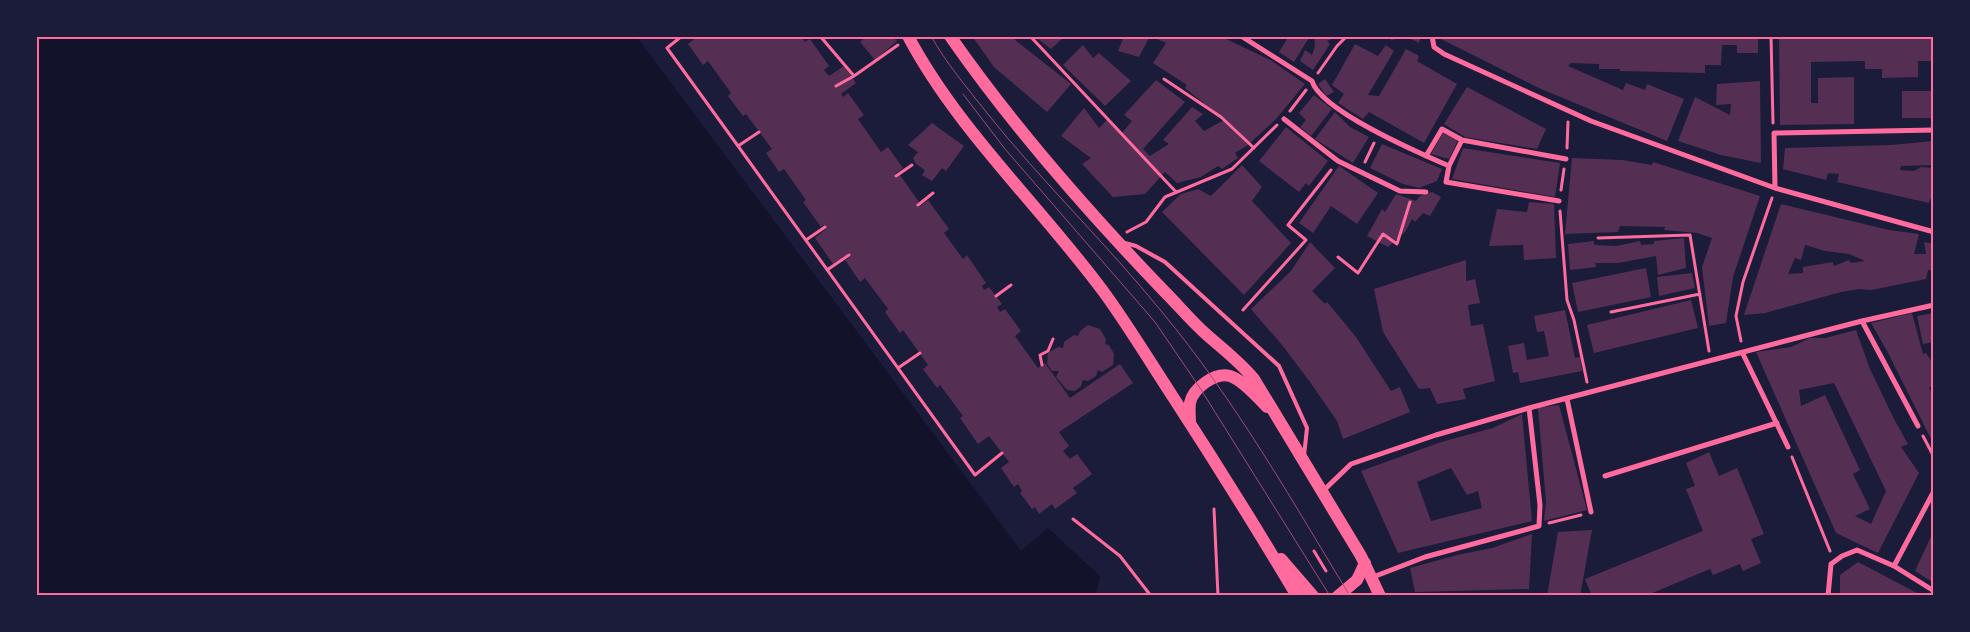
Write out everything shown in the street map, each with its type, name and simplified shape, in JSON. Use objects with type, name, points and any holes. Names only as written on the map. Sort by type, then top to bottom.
[{"type":"main road","points":[[950,36],[991,95],[1029,142],[1117,240],[1207,335],[1244,368],[1258,385],[1321,493],[1365,563],[1380,596]]},
{"type":"main road","points":[[905,39],[962,118],[1038,209],[1103,292],[1190,423],[1298,596]]},
{"type":"main road","points":[[1190,423],[1190,403],[1194,394],[1213,378],[1221,376],[1236,379],[1276,415]]},
{"type":"main road","points":[[1269,549],[1290,567],[1313,596]]},
{"type":"main road","points":[[1338,596],[1358,580],[1365,563]]},
{"type":"street","points":[[1241,36],[1312,81],[1314,89],[1334,106],[1380,134],[1449,166]]},
{"type":"street","points":[[1432,36],[1434,47],[1444,54],[1569,111],[1775,188],[1934,232]]},
{"type":"street","points":[[1284,119],[1338,161],[1400,192],[1426,192]]},
{"type":"street","points":[[1426,156],[1442,129],[1462,140],[1566,159]]},
{"type":"street","points":[[1775,188],[1774,133],[1934,130]]},
{"type":"street","points":[[1462,140],[1449,166],[1446,182],[1559,201]]},
{"type":"street","points":[[1321,493],[1351,464],[1436,435],[1529,408],[1743,354],[1862,321],[1934,305]]},
{"type":"street","points":[[1862,321],[1918,426]]},
{"type":"street","points":[[1743,354],[1788,447]]},
{"type":"street","points":[[1567,399],[1591,512]]},
{"type":"street","points":[[1372,577],[1425,557],[1538,526],[1540,505],[1529,408]]},
{"type":"street","points":[[1605,476],[1777,423]]},
{"type":"street","points":[[1894,566],[1934,491]]},
{"type":"street","points":[[1828,596],[1831,564],[1842,556],[1857,550],[1894,566],[1934,591]]},
{"type":"lane","points":[[1117,240],[1136,246],[1165,262],[1279,366],[1308,428],[1304,461]]},
{"type":"path","points":[[682,36],[667,48],[975,475],[1002,453]]},
{"type":"path","points":[[820,36],[854,76]]},
{"type":"path","points":[[1030,36],[1176,192]]},
{"type":"path","points":[[1117,240],[1146,222],[1165,197],[1232,169],[1284,119],[1336,46],[1347,36]]},
{"type":"path","points":[[1770,36],[1774,133]]},
{"type":"path","points":[[836,86],[854,76],[905,39]]},
{"type":"path","points":[[1164,79],[1220,117],[1254,148]]},
{"type":"path","points":[[1569,111],[1566,159],[1559,201],[1568,300],[1590,393]]},
{"type":"path","points":[[738,146],[759,132]]},
{"type":"path","points":[[1360,172],[1380,134]]},
{"type":"path","points":[[1243,310],[1306,240],[1288,225],[1338,161]]},
{"type":"path","points":[[896,176],[912,165]]},
{"type":"path","points":[[1743,354],[1736,316],[1742,282],[1775,188]]},
{"type":"path","points":[[1338,256],[1358,273],[1383,234],[1398,244],[1414,192]]},
{"type":"path","points":[[918,205],[933,193]]},
{"type":"path","points":[[806,240],[825,227]]},
{"type":"path","points":[[1598,238],[1690,235],[1711,361]]},
{"type":"path","points":[[827,270],[849,255]]},
{"type":"path","points":[[996,296],[1011,285]]},
{"type":"path","points":[[1611,312],[1700,294]]},
{"type":"path","points":[[1042,365],[1040,355],[1048,351],[1053,339]]},
{"type":"path","points":[[898,368],[920,353]]},
{"type":"path","points":[[1918,426],[1934,457]]},
{"type":"path","points":[[1788,447],[1830,547],[1831,564]]},
{"type":"path","points":[[1214,509],[1218,596]]},
{"type":"path","points":[[1538,526],[1591,512]]},
{"type":"path","points":[[1073,519],[1120,556],[1151,596]]},
{"type":"path","points":[[1314,551],[1326,571]]},
{"type":"shaded area","points":[[36,36],[636,36],[1021,551],[1048,528],[1100,576],[1095,596],[36,596]]},
{"type":"building","points":[[698,36],[801,36],[805,42],[810,39],[829,66],[824,70],[829,76],[844,66],[856,83],[841,94],[843,97],[848,93],[864,115],[858,119],[881,152],[888,147],[903,168],[895,174],[897,177],[900,175],[919,202],[917,203],[919,207],[928,200],[949,229],[944,233],[963,259],[967,255],[986,283],[982,286],[984,290],[989,287],[1002,304],[997,307],[1000,312],[1005,309],[1021,331],[1015,336],[1038,368],[1045,363],[1070,398],[1120,364],[1133,383],[1059,432],[1069,446],[1063,451],[1070,459],[1077,454],[1092,474],[1073,488],[1077,493],[1055,509],[1052,504],[1039,514],[1035,507],[1032,509],[1020,493],[1022,491],[1018,484],[1014,487],[1001,468],[1009,462],[989,436],[978,444],[960,418],[963,416],[940,385],[937,388],[923,369],[928,365],[903,330],[900,333],[885,312],[888,309],[865,278],[860,282],[845,260],[850,257],[848,254],[833,264],[815,238],[826,229],[823,225],[821,227],[803,202],[806,200],[784,169],[779,172],[766,153],[772,149],[746,114],[743,116],[728,96],[731,93],[708,61],[703,65],[688,44]]},
{"type":"building","points":[[867,36],[892,36],[897,41],[875,60],[860,42]]},
{"type":"building","points":[[972,36],[1010,36],[1071,84],[1047,112],[994,67]]},
{"type":"building","points":[[1034,36],[1065,36],[1051,49]]},
{"type":"building","points":[[1124,36],[1150,36],[1139,57],[1118,51]]},
{"type":"building","points":[[1150,36],[1220,36],[1272,61],[1305,84],[1276,119],[1248,145],[1235,153],[1238,158],[1222,169],[1218,166],[1201,177],[1177,183],[1165,172],[1145,194],[1113,197],[1082,164],[1091,158],[1061,136],[1084,108],[1099,128],[1107,120],[1122,133],[1132,121],[1124,115],[1156,80],[1185,102],[1143,149],[1150,156],[1169,144],[1163,140],[1192,107],[1203,114],[1195,121],[1204,131],[1224,120],[1185,88],[1187,85],[1153,63],[1166,43]]},
{"type":"building","points":[[1289,36],[1310,36],[1294,62],[1279,52]]},
{"type":"building","points":[[1314,36],[1339,36],[1327,41],[1330,44],[1313,70],[1300,61],[1305,50],[1312,55],[1315,46]]},
{"type":"building","points":[[1391,36],[1421,36],[1419,43],[1407,37],[1391,40]]},
{"type":"building","points":[[1442,36],[1758,36],[1758,53],[1737,53],[1737,45],[1722,45],[1721,65],[1705,65],[1705,73],[1620,71],[1620,69],[1599,69],[1599,64],[1571,63],[1568,66],[1623,90],[1626,83],[1645,90],[1647,84],[1684,99],[1667,141],[1541,89],[1441,39]]},
{"type":"building","points":[[1779,36],[1934,36],[1934,61],[1918,61],[1918,77],[1882,78],[1882,69],[1865,69],[1865,61],[1811,62],[1811,103],[1818,103],[1818,78],[1854,77],[1854,124],[1780,125]]},
{"type":"building","points":[[1355,44],[1378,56],[1386,45],[1394,51],[1368,95],[1379,96],[1406,49],[1419,56],[1417,61],[1457,84],[1424,143],[1369,112],[1363,119],[1338,103],[1344,94],[1332,85]]},
{"type":"building","points":[[1083,45],[1093,58],[1099,53],[1131,81],[1105,106],[1063,65]]},
{"type":"building","points":[[1325,79],[1334,92],[1326,96],[1318,84]]},
{"type":"building","points":[[1760,81],[1761,163],[1721,155],[1678,141],[1695,97],[1730,115],[1731,104],[1716,105],[1717,84]]},
{"type":"building","points":[[1467,87],[1546,129],[1537,149],[1465,137],[1444,124]]},
{"type":"building","points":[[1902,91],[1934,91],[1934,118],[1902,118]]},
{"type":"building","points":[[1314,95],[1332,109],[1311,136],[1300,127],[1306,120],[1299,113]]},
{"type":"building","points":[[1335,112],[1350,127],[1369,137],[1353,163],[1315,139]]},
{"type":"building","points":[[932,123],[964,146],[946,171],[942,168],[932,181],[922,175],[925,170],[916,164],[913,158],[918,152],[908,145]]},
{"type":"building","points":[[1286,127],[1328,161],[1309,186],[1306,183],[1299,192],[1259,161]]},
{"type":"building","points":[[1443,133],[1458,140],[1449,159],[1431,154]]},
{"type":"building","points":[[1934,141],[1934,165],[1901,166],[1900,170],[1914,171],[1921,167],[1934,168],[1934,200],[1930,199],[1929,203],[1837,182],[1839,174],[1828,173],[1826,180],[1783,169],[1785,148],[1891,145]]},
{"type":"building","points":[[1382,144],[1442,169],[1437,181],[1419,188],[1403,184],[1370,168]]},
{"type":"building","points":[[1463,148],[1560,163],[1555,197],[1452,179]]},
{"type":"building","points":[[1572,158],[1622,160],[1652,165],[1653,162],[1760,196],[1733,277],[1726,323],[1709,326],[1702,267],[1712,238],[1697,233],[1664,230],[1665,227],[1620,226],[1618,232],[1565,234]]},
{"type":"building","points":[[1242,165],[1262,187],[1252,201],[1291,243],[1244,295],[1162,212],[1181,194],[1198,189],[1211,196]]},
{"type":"building","points":[[1339,166],[1378,193],[1357,224],[1331,206],[1313,233],[1299,223]]},
{"type":"building","points":[[1432,192],[1441,197],[1430,216],[1423,213],[1415,222],[1412,219],[1405,232],[1388,247],[1367,236],[1382,209],[1385,212],[1396,194],[1416,201],[1420,196]]},
{"type":"building","points":[[1529,202],[1554,204],[1556,258],[1524,260],[1523,245],[1489,246],[1497,209],[1527,212]]},
{"type":"building","points":[[1781,204],[1889,230],[1919,234],[1914,254],[1926,254],[1924,242],[1934,244],[1934,270],[1928,270],[1926,279],[1871,290],[1859,289],[1841,292],[1765,313],[1744,315]],"holes":[[[1805,245],[1825,251],[1849,254],[1865,261],[1851,263],[1849,260],[1834,266],[1833,262],[1803,267],[1803,273],[1788,274],[1795,258],[1801,260]]]},
{"type":"building","points":[[1684,238],[1686,268],[1658,275],[1656,256],[1618,263],[1595,263],[1596,267],[1570,270],[1568,244],[1594,241],[1594,245],[1616,246],[1640,241],[1641,245],[1654,244],[1654,241]]},
{"type":"building","points":[[1310,242],[1335,268],[1312,291],[1325,304],[1327,302],[1356,337],[1391,391],[1400,387],[1410,412],[1343,439],[1337,421],[1310,382],[1251,309],[1291,271]]},
{"type":"building","points":[[1466,260],[1466,281],[1475,279],[1480,303],[1468,305],[1471,326],[1483,324],[1495,381],[1463,389],[1466,399],[1437,404],[1430,388],[1419,389],[1383,332],[1374,289]]},
{"type":"building","points":[[1646,268],[1651,297],[1578,312],[1572,283]]},
{"type":"building","points":[[1692,273],[1695,288],[1659,296],[1657,277]]},
{"type":"building","points":[[1691,300],[1698,328],[1594,353],[1587,325]]},
{"type":"building","points":[[1565,310],[1575,358],[1580,357],[1582,371],[1520,383],[1518,372],[1513,373],[1508,346],[1524,343],[1527,360],[1549,356],[1544,331],[1537,332],[1534,316]]},
{"type":"building","points":[[1912,313],[1923,354],[1926,353],[1934,365],[1934,383],[1929,388],[1934,396],[1934,445],[1871,323]]},
{"type":"building","points":[[1934,313],[1934,342],[1923,344],[1917,316]]},
{"type":"building","points":[[1088,325],[1100,329],[1106,339],[1105,344],[1109,345],[1114,354],[1113,365],[1102,372],[1098,370],[1096,376],[1088,381],[1083,380],[1081,386],[1075,391],[1067,390],[1056,377],[1059,371],[1052,371],[1047,364],[1048,353],[1058,347],[1063,348],[1064,342],[1074,335],[1078,336],[1080,331]]},
{"type":"building","points":[[1856,330],[1870,369],[1908,444],[1901,447],[1919,473],[1878,553],[1836,533],[1756,352],[1791,347],[1810,338],[1825,338]],"holes":[[[1834,383],[1886,491],[1871,524],[1855,516],[1870,509],[1853,474],[1860,470],[1825,395],[1801,406],[1799,390]]]},
{"type":"building","points":[[1559,405],[1587,510],[1544,521],[1546,502],[1538,408]]},
{"type":"building","points":[[1522,414],[1532,521],[1398,553],[1361,471],[1441,442],[1493,428]],"holes":[[[1451,468],[1467,495],[1478,491],[1482,508],[1431,521],[1417,482]]]},
{"type":"building","points":[[1709,452],[1719,476],[1737,468],[1764,534],[1751,539],[1761,563],[1743,571],[1740,564],[1713,575],[1710,569],[1645,596],[1592,596],[1585,579],[1703,531],[1686,489],[1695,486],[1686,463]]},
{"type":"building","points":[[1592,530],[1580,596],[1547,596],[1558,532]]},
{"type":"building","points":[[1934,530],[1934,583],[1915,571]]},
{"type":"building","points":[[1532,534],[1529,589],[1415,592],[1410,568],[1492,548]]},
{"type":"building","points":[[1858,562],[1919,594],[1919,596],[1840,596],[1840,575]]},
{"type":"tram line","points":[[931,36],[943,56],[1008,139],[1141,286],[1189,345],[1238,415],[1350,596]]},
{"type":"tram line","points":[[963,94],[1005,149],[1155,322],[1200,388],[1330,596]]}]
